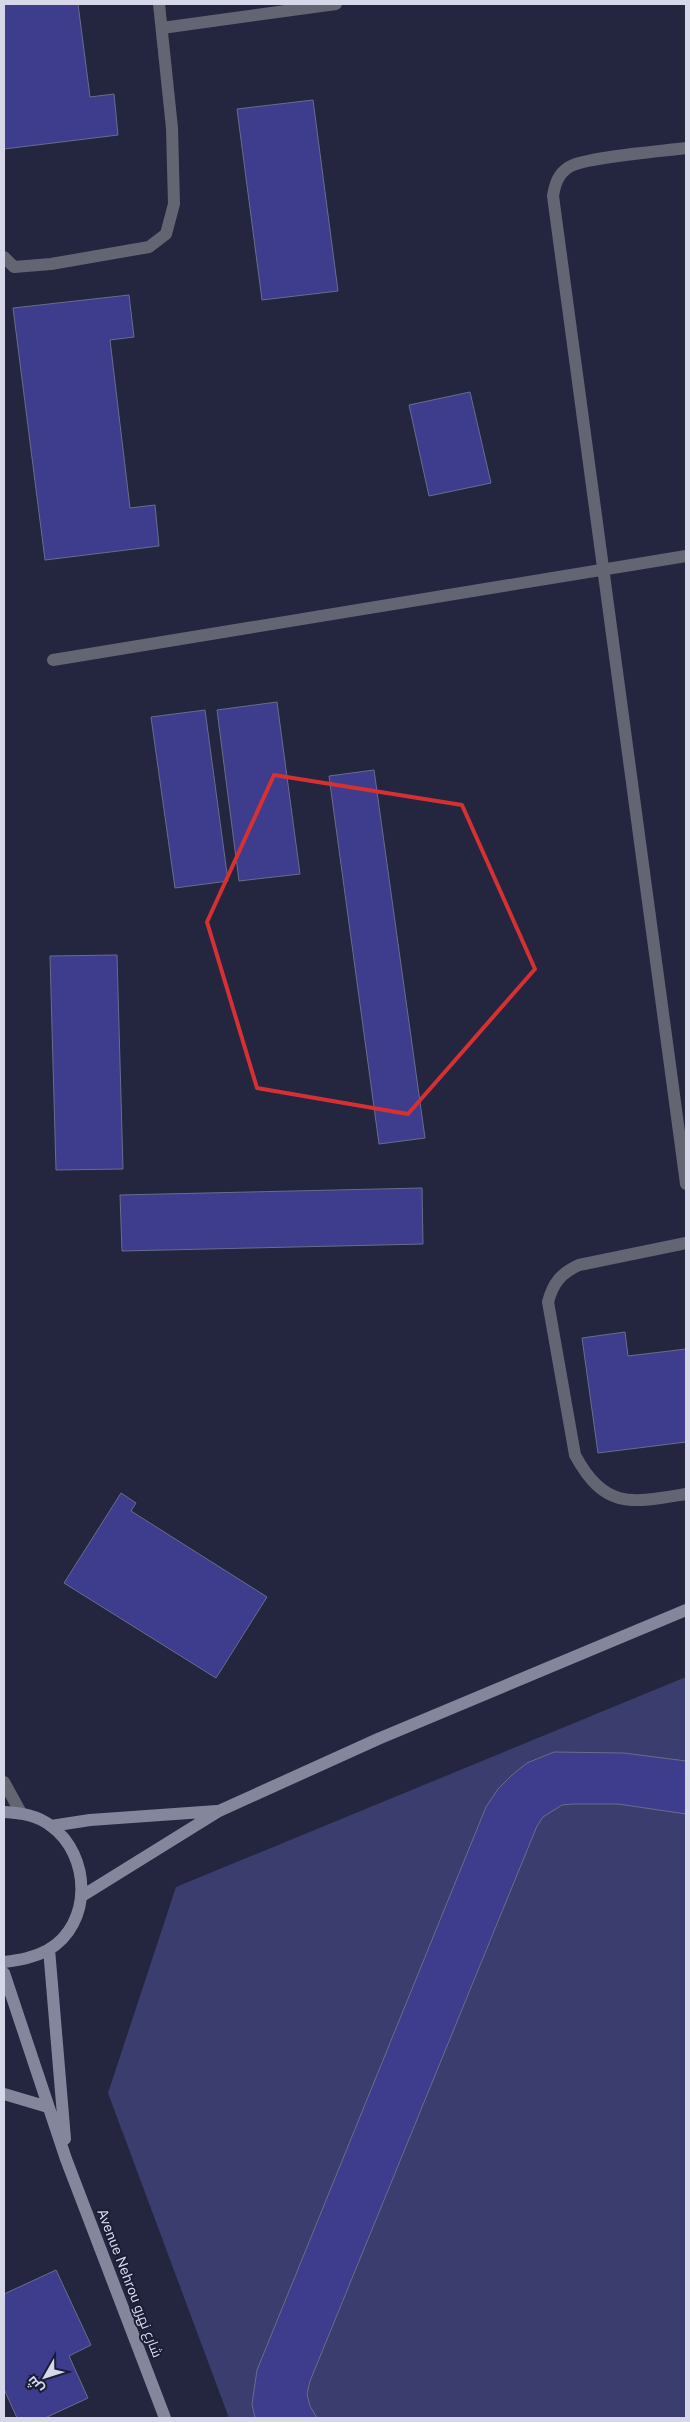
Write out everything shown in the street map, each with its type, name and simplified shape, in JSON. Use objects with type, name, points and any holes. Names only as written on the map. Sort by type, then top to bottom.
[{"type":"main road","points":[[82,1896],[220,1811],[378,1738],[686,1610]]},
{"type":"main road","points":[[51,1826],[90,1820],[220,1811]]},
{"type":"main road","points":[[4,1812],[21,1813],[37,1818],[51,1826],[66,1840],[76,1857],[81,1876],[82,1896],[76,1917],[65,1935],[49,1949],[29,1959],[4,1962]]},
{"type":"main road","name":"Avenue Nehrou شارع نهرو","points":[[49,1949],[66,2159]]},
{"type":"main road","name":"Avenue Nehrou شارع نهرو","points":[[4,1973],[66,2159],[165,2418]]},
{"type":"main road","points":[[4,2094],[48,2107]]},
{"type":"street","points":[[4,257],[14,267],[51,264],[149,247],[166,234],[174,204],[172,128],[159,4]]},
{"type":"street","points":[[162,28],[336,4]]},
{"type":"street","points":[[686,148],[578,162],[561,174],[556,183],[553,196],[686,1184]]},
{"type":"street","points":[[53,660],[686,556]]},
{"type":"street","points":[[686,1243],[579,1265],[566,1271],[556,1281],[548,1302],[575,1454],[583,1470],[605,1492],[616,1499],[644,1501],[686,1494]]},
{"type":"street","points":[[4,1782],[21,1813]]},
{"type":"highlighted area","points":[[274,775],[462,805],[535,969],[408,1114],[257,1088],[207,922]]},
{"type":"shaded area","points":[[686,1677],[686,2418],[229,2418],[108,2093],[176,1887]]},
{"type":"building","points":[[4,4],[78,4],[90,97],[114,94],[118,135],[4,149]]},
{"type":"building","points":[[313,100],[338,291],[262,300],[237,109]]},
{"type":"building","points":[[129,295],[134,337],[110,340],[130,508],[155,505],[159,546],[45,560],[13,308]]},
{"type":"building","points":[[470,392],[491,483],[429,496],[409,405]]},
{"type":"building","points":[[277,702],[300,874],[239,881],[217,710]]},
{"type":"building","points":[[205,710],[228,881],[175,888],[151,717]]},
{"type":"building","points":[[374,770],[425,1138],[379,1144],[329,776]]},
{"type":"building","points":[[117,955],[123,1169],[56,1170],[50,956]]},
{"type":"building","points":[[422,1188],[423,1244],[122,1251],[120,1195]]},
{"type":"building","points":[[625,1332],[628,1356],[686,1349],[686,1442],[598,1453],[582,1338]]},
{"type":"building","points":[[121,1493],[136,1503],[131,1511],[267,1597],[216,1678],[64,1583]]},
{"type":"building","points":[[554,1752],[624,1753],[686,1761],[686,1814],[618,1804],[573,1804],[562,1805],[543,1817],[537,1826],[310,2381],[307,2394],[310,2406],[317,2418],[255,2418],[252,2404],[257,2370],[486,1807],[498,1789],[512,1775],[527,1763]]},
{"type":"building","points":[[56,2270],[91,2345],[69,2356],[88,2398],[45,2418],[17,2418],[4,2389],[4,2294]]}]
